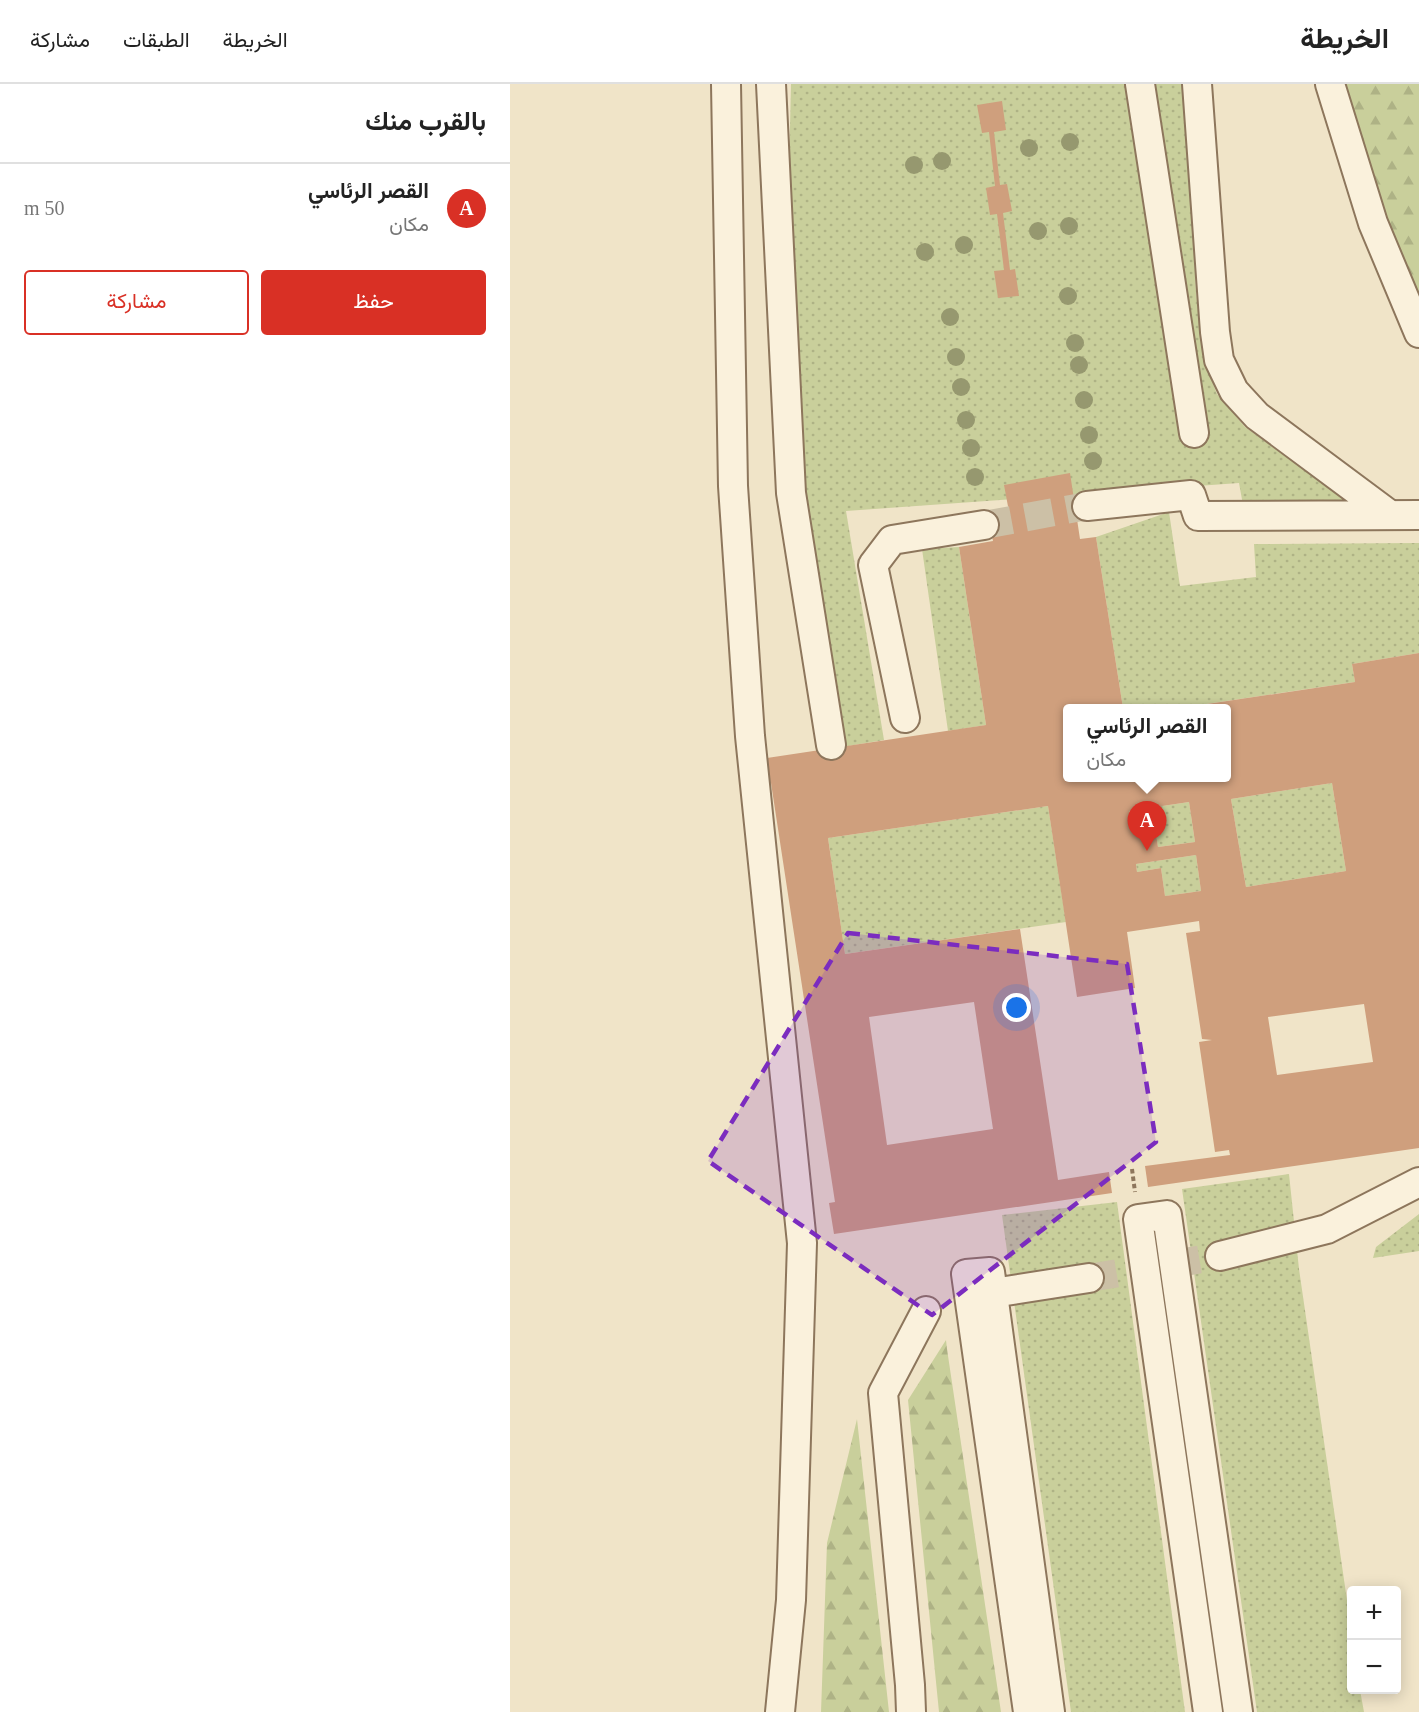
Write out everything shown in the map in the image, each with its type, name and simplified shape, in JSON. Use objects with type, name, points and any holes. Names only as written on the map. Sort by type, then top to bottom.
[{"type":"street","points":[[726,84],[733,486],[750,736],[802,1243],[791,1600],[780,1712]]},
{"type":"street","points":[[771,84],[791,493],[831,745]]},
{"type":"street","points":[[1140,84],[1194,433]]},
{"type":"street","points":[[1197,84],[1219,360],[1234,390],[1257,416],[1390,515]]},
{"type":"street","points":[[1330,84],[1373,223],[1419,333]]},
{"type":"street","points":[[1087,506],[1191,495],[1198,516],[1419,515]]},
{"type":"street","points":[[905,718],[873,565],[892,540],[984,525]]},
{"type":"street","points":[[1220,1256],[1335,1226],[1419,1182]]},
{"type":"street","points":[[1208,1712],[1138,1219],[1167,1215],[1238,1712]]},
{"type":"street","points":[[1028,1712],[966,1274],[990,1272],[1050,1712]]},
{"type":"street","points":[[993,1293],[1089,1278]]},
{"type":"street","points":[[911,1712],[883,1393],[926,1311]]},
{"type":"highlighted area","points":[[848,933],[1127,964],[1156,1142],[932,1315],[708,1161]]},
{"type":"green space","points":[[791,84],[1186,84],[1196,292],[1203,358],[1217,394],[1245,427],[1349,502],[1243,505],[1239,483],[846,511],[884,740],[842,747],[803,498],[789,171]]},
{"type":"green space","points":[[1339,84],[1419,84],[1419,306],[1384,231]]},
{"type":"green space","points":[[1169,512],[1180,586],[1256,577],[1254,544],[1419,543],[1419,653],[1352,664],[1355,682],[1206,704],[1122,704],[1096,537]]},
{"type":"green space","points":[[959,547],[986,725],[948,731],[922,549]]},
{"type":"green space","points":[[1332,783],[1346,871],[1246,887],[1231,799]]},
{"type":"green space","points":[[1189,802],[1195,842],[1158,847],[1154,821],[1131,824],[1129,811]]},
{"type":"green space","points":[[1048,806],[1066,922],[845,954],[828,838]]},
{"type":"green space","points":[[1196,855],[1201,891],[1165,896],[1161,868],[1137,872],[1136,864]]},
{"type":"green space","points":[[1289,1174],[1299,1269],[1347,1600],[1347,1694],[1361,1694],[1364,1712],[1257,1712],[1182,1189]]},
{"type":"green space","points":[[1117,1202],[1185,1712],[1071,1712],[1002,1215]]},
{"type":"green space","points":[[1419,1214],[1419,1251],[1373,1258],[1376,1247]]},
{"type":"green space","points":[[946,1340],[1001,1712],[939,1712],[908,1400]]},
{"type":"green space","points":[[857,1419],[889,1712],[821,1712],[827,1543]]},
{"type":"building","points":[[1002,101],[1006,130],[994,132],[1000,185],[1007,184],[1012,211],[1003,213],[1010,270],[1015,269],[1019,296],[998,298],[994,271],[1004,270],[997,214],[990,215],[986,188],[995,186],[989,132],[982,133],[977,105]]},
{"type":"building","points":[[1070,473],[1080,539],[1096,537],[1122,704],[1063,704],[1063,782],[1231,782],[1231,704],[1207,704],[1355,682],[1352,664],[1419,653],[1419,1148],[1148,1187],[1145,1166],[1230,1155],[1229,1150],[1215,1152],[1199,1042],[1212,1040],[1202,1039],[1186,933],[1200,931],[1199,921],[1127,932],[1135,988],[1077,997],[1048,806],[828,838],[845,954],[1020,929],[1058,1180],[1109,1172],[1112,1193],[834,1234],[829,1203],[835,1202],[771,783],[765,783],[761,759],[986,725],[959,547],[993,541],[989,520],[1010,517],[1004,485]],"holes":[[[1332,783],[1346,871],[1246,887],[1231,799]],[[1189,802],[1195,842],[1158,847],[1154,821],[1131,824],[1129,811]],[[1196,855],[1201,891],[1165,896],[1161,868],[1137,872],[1136,864]],[[974,1002],[993,1129],[887,1145],[869,1017]],[[1364,1004],[1373,1062],[1277,1075],[1268,1017]]]},
{"type":"tunnel","points":[[984,525],[1087,506]]},
{"type":"tunnel","points":[[1089,1278],[1220,1256]]},
{"type":"place","name":"القصر الرئاسي","points":[[1147,851]]}]
